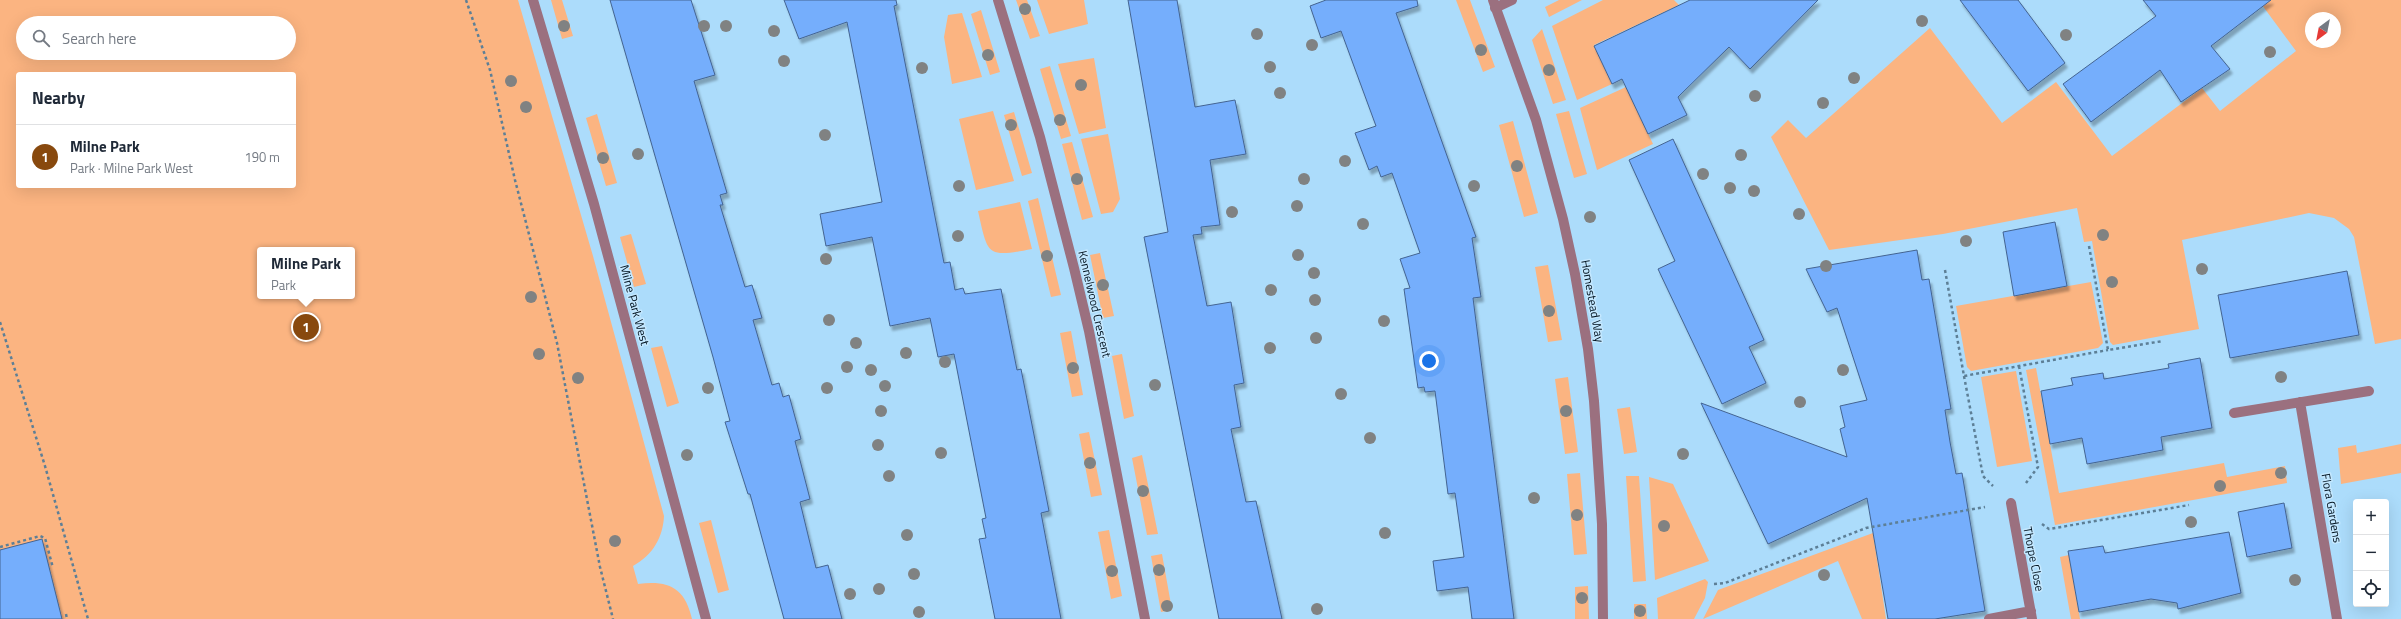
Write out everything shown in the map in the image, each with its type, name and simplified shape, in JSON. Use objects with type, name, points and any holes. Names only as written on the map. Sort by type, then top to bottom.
[{"type":"street","name":"Milne Park West","points":[[533,0],[594,204],[706,619]]},
{"type":"street","name":"Kennelwood Crescent","points":[[998,0],[1040,137],[1089,331],[1145,619]]},
{"type":"street","points":[[1494,4],[1512,0]]},
{"type":"street","name":"Homestead Way","points":[[1494,4],[1536,120],[1562,215],[1575,274],[1588,349],[1594,401],[1602,524],[1603,619]]},
{"type":"street","points":[[2234,413],[2369,391]]},
{"type":"street","name":"Flora Gardens","points":[[2300,402],[2337,619]]},
{"type":"street","name":"Thorpe Close","points":[[2011,503],[2032,615]]},
{"type":"street","points":[[1989,619],[2032,615]]},
{"type":"path","points":[[466,0],[490,70],[515,180],[557,343],[600,567],[613,619]]},
{"type":"path","points":[[2089,246],[2108,350]]},
{"type":"path","points":[[1945,270],[1983,476],[2011,503],[2049,529],[2189,505]]},
{"type":"path","points":[[0,322],[45,466],[88,619]]},
{"type":"path","points":[[1964,376],[2163,341]]},
{"type":"path","points":[[1714,584],[1725,583],[1866,528],[2011,503],[2038,467],[2019,366]]},
{"type":"path","points":[[0,546],[40,536],[45,538],[53,568]]},
{"type":"path","points":[[66,614],[67,619]]},
{"type":"shaded area","points":[[0,0],[518,0],[593,256],[664,516],[662,531],[656,545],[640,562],[633,566],[638,584],[659,583],[674,588],[685,600],[692,619],[0,619]]},
{"type":"shaded area","points":[[551,0],[562,0],[573,36],[562,39]]},
{"type":"shaded area","points":[[1016,0],[1027,0],[1040,36],[1030,39]]},
{"type":"shaded area","points":[[1037,0],[1084,0],[1088,24],[1049,34]]},
{"type":"shaded area","points":[[1456,0],[1470,0],[1495,67],[1483,72]]},
{"type":"shaded area","points":[[1559,0],[1582,0],[1549,17],[1545,7]]},
{"type":"shaded area","points":[[1603,0],[1674,0],[1679,5],[1594,45],[1612,84],[1577,100],[1552,26]]},
{"type":"shaded area","points":[[2269,0],[2401,0],[2401,339],[2375,344],[2354,237],[2349,229],[2334,218],[2309,213],[2182,240],[2199,329],[2113,345],[2110,342],[2092,241],[2084,242],[2077,208],[1943,234],[1829,250],[1771,137],[1788,120],[1806,138],[1930,28],[2002,123],[2056,82],[2112,156],[2202,88],[2220,111],[2296,51],[2262,5]]},
{"type":"shaded area","points":[[981,10],[1000,72],[990,75],[971,14]]},
{"type":"shaded area","points":[[962,13],[982,77],[952,84],[944,37],[948,15]]},
{"type":"shaded area","points":[[1542,29],[1566,100],[1553,104],[1532,40]]},
{"type":"shaded area","points":[[1094,58],[1106,128],[1079,134],[1058,64]]},
{"type":"shaded area","points":[[1050,66],[1071,136],[1061,139],[1040,69]]},
{"type":"shaded area","points":[[1626,87],[1653,144],[1597,170],[1580,108]]},
{"type":"shaded area","points":[[993,111],[1014,181],[976,190],[959,119]]},
{"type":"shaded area","points":[[1569,111],[1587,174],[1574,178],[1556,114]]},
{"type":"shaded area","points":[[1014,112],[1032,173],[1022,176],[1004,115]]},
{"type":"shaded area","points":[[597,114],[617,183],[606,186],[586,118]]},
{"type":"shaded area","points":[[1513,121],[1538,213],[1524,217],[1499,125]]},
{"type":"shaded area","points":[[1108,134],[1120,199],[1113,212],[1101,214],[1081,139]]},
{"type":"shaded area","points":[[1072,142],[1093,217],[1082,220],[1062,144]]},
{"type":"shaded area","points":[[1038,198],[1061,295],[1051,297],[1028,201]]},
{"type":"shaded area","points":[[1020,202],[1032,249],[1017,252],[997,253],[987,245],[978,211]]},
{"type":"shaded area","points":[[631,234],[646,284],[634,287],[620,237]]},
{"type":"shaded area","points":[[1100,253],[1114,316],[1103,318],[1090,255]]},
{"type":"shaded area","points":[[1548,265],[1562,340],[1548,342],[1535,267]]},
{"type":"shaded area","points":[[2091,282],[2103,343],[2098,348],[1971,371],[1967,367],[1956,306]]},
{"type":"shaded area","points":[[1071,331],[1083,395],[1072,397],[1060,333]]},
{"type":"shaded area","points":[[662,346],[679,403],[667,407],[651,348]]},
{"type":"shaded area","points":[[1122,354],[1134,416],[1124,419],[1112,356]]},
{"type":"shaded area","points":[[2036,368],[2059,493],[2224,463],[2227,477],[2285,466],[2287,483],[2055,525],[2026,370]]},
{"type":"shaded area","points":[[2016,371],[2032,461],[1997,467],[1981,377]]},
{"type":"shaded area","points":[[1568,377],[1578,452],[1565,454],[1555,379]]},
{"type":"shaded area","points":[[1630,407],[1637,452],[1624,454],[1617,409]]},
{"type":"shaded area","points":[[1089,432],[1102,495],[1091,497],[1079,434]]},
{"type":"shaded area","points":[[2401,444],[2401,473],[2341,484],[2338,448],[2356,445],[2357,453]]},
{"type":"shaded area","points":[[1142,455],[1158,534],[1147,535],[1132,458]]},
{"type":"shaded area","points":[[1580,473],[1587,554],[1574,555],[1567,474]]},
{"type":"shaded area","points":[[1626,476],[1639,476],[1646,581],[1633,582]]},
{"type":"shaded area","points":[[1649,477],[1673,484],[1709,561],[1655,580]]},
{"type":"shaded area","points":[[711,520],[729,590],[718,593],[699,523]]},
{"type":"shaded area","points":[[1109,530],[1122,596],[1111,599],[1098,532]]},
{"type":"shaded area","points":[[1873,533],[1886,619],[1862,619],[1838,561],[1703,619],[1718,590]]},
{"type":"shaded area","points":[[1162,554],[1172,610],[1161,612],[1151,556]]},
{"type":"shaded area","points":[[2069,555],[2080,619],[2071,619],[2060,557]]},
{"type":"shaded area","points":[[1705,579],[1708,582],[1705,598],[1694,619],[1658,619],[1657,598]]},
{"type":"shaded area","points":[[1588,586],[1589,619],[1575,619],[1575,587]]},
{"type":"shaded area","points":[[1634,604],[1646,604],[1647,619],[1634,619]]},
{"type":"building","points":[[610,0],[691,0],[715,75],[694,81],[727,193],[720,195],[723,205],[720,205],[745,287],[752,285],[762,318],[753,320],[772,385],[779,383],[783,397],[789,395],[801,439],[795,441],[810,499],[800,502],[816,568],[828,565],[842,619],[784,619],[750,494],[748,494],[725,422],[730,421],[713,357]]},
{"type":"building","points":[[784,0],[896,0],[897,5],[894,6],[944,263],[950,262],[955,290],[963,288],[965,294],[1001,289],[1017,370],[1021,369],[1049,511],[1041,513],[1061,619],[995,619],[979,539],[986,538],[982,519],[986,518],[954,354],[938,357],[930,318],[890,326],[872,237],[826,246],[820,214],[882,202],[847,22],[799,39]]},
{"type":"building","points":[[1128,0],[1177,0],[1195,107],[1235,100],[1246,154],[1210,160],[1220,225],[1201,227],[1202,234],[1193,235],[1207,306],[1231,302],[1244,383],[1234,385],[1241,427],[1231,429],[1246,502],[1256,501],[1282,619],[1219,619],[1144,237],[1168,232]]},
{"type":"building","points":[[1326,0],[1417,0],[1418,6],[1396,13],[1476,237],[1472,238],[1481,297],[1473,298],[1514,619],[1472,619],[1468,587],[1437,591],[1433,561],[1464,557],[1455,493],[1448,494],[1435,391],[1425,392],[1424,387],[1418,388],[1404,289],[1410,288],[1400,259],[1420,253],[1392,173],[1381,177],[1377,166],[1369,170],[1355,133],[1376,126],[1341,31],[1321,38],[1310,6]]},
{"type":"building","points":[[1690,0],[1818,0],[1750,69],[1729,47],[1678,97],[1687,115],[1648,134],[1622,79],[1612,84],[1594,46]]},
{"type":"building","points":[[1960,0],[2018,0],[2065,63],[2028,91]]},
{"type":"building","points":[[2143,0],[2271,0],[2211,46],[2230,69],[2181,102],[2160,70],[2091,122],[2063,84],[2156,16]]},
{"type":"building","points":[[1673,139],[1764,340],[1749,347],[1766,383],[1722,404],[1658,269],[1675,261],[1629,160]]},
{"type":"building","points":[[2055,222],[2067,286],[2014,296],[2003,232]]},
{"type":"building","points":[[1917,250],[1922,280],[1929,279],[1951,409],[1945,410],[1950,442],[1956,474],[1962,473],[1985,611],[1935,619],[1888,619],[1867,498],[1768,544],[1701,403],[1847,457],[1840,429],[1845,427],[1840,406],[1867,400],[1837,308],[1827,312],[1806,269]]},
{"type":"building","points":[[2347,271],[2359,335],[2230,358],[2218,295]]},
{"type":"building","points":[[2200,358],[2212,428],[2161,437],[2163,450],[2087,464],[2082,438],[2050,444],[2041,391],[2073,385],[2071,378],[2103,373],[2104,379],[2169,368],[2168,364]]},
{"type":"building","points":[[2284,503],[2292,548],[2247,557],[2238,512]]},
{"type":"building","points":[[2229,532],[2241,593],[2178,609],[2177,603],[2151,599],[2079,612],[2068,551],[2103,546],[2105,553]]},
{"type":"building","points":[[42,539],[62,619],[0,619],[0,550]]},
{"type":"place","name":"Milne Park","points":[[306,327]]}]
